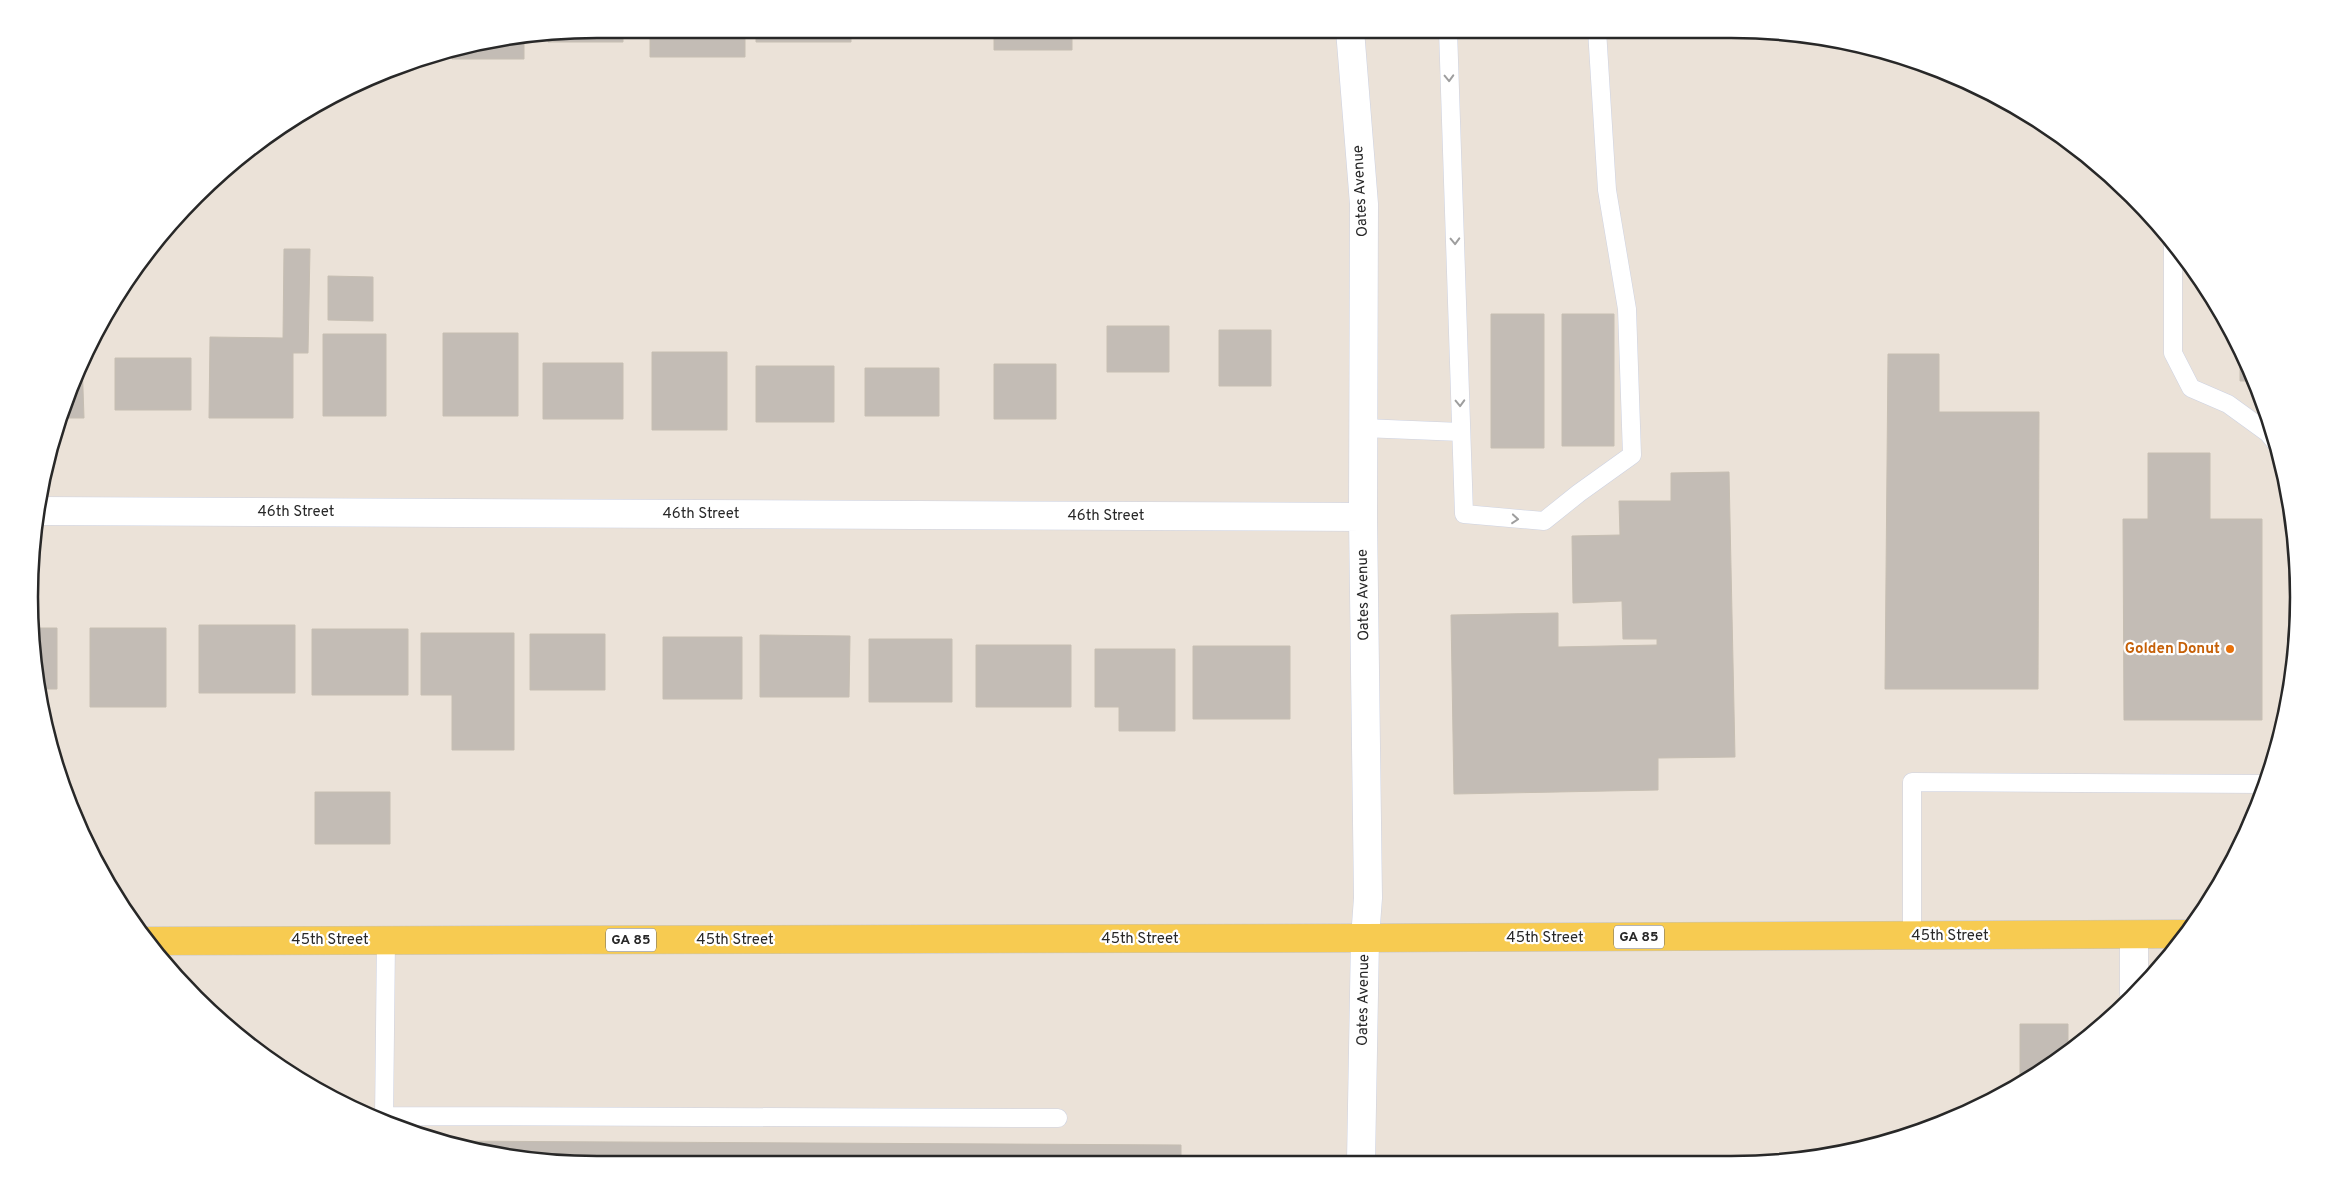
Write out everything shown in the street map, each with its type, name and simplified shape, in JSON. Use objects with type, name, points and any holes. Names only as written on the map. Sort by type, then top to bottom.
[{"type":"main road","name":"45th Street","points":[[155,941],[2134,936],[2178,934]]},
{"type":"main road","name":"45th Street","points":[[2134,936],[2175,938]]},
{"type":"street","name":"Oates Avenue","points":[[1351,38],[1364,204],[1363,517],[1368,898],[1365,938],[1361,1156]]},
{"type":"street","name":"46th Street","points":[[44,511],[1363,517]]},
{"type":"street","points":[[2134,936],[2134,985]]},
{"type":"lane","points":[[1448,38],[1464,514],[1544,521],[1579,493],[1632,456],[1627,309],[1607,190],[1598,38]]},
{"type":"lane","points":[[2173,254],[2173,353],[2191,388],[2228,404],[2265,431]]},
{"type":"lane","points":[[1363,428],[1461,432]]},
{"type":"lane","points":[[1912,936],[1912,782],[2258,784]]},
{"type":"lane","points":[[384,1114],[386,940]]},
{"type":"lane","points":[[396,1119],[1058,1118]]},
{"type":"building","points":[[623,38],[623,42],[548,42],[548,40],[560,39]]},
{"type":"building","points":[[650,38],[745,38],[745,57],[650,57]]},
{"type":"building","points":[[756,38],[851,38],[851,42],[756,42]]},
{"type":"building","points":[[994,38],[1072,38],[1072,50],[994,50]]},
{"type":"building","points":[[524,42],[524,59],[452,59],[452,57],[488,48]]},
{"type":"building","points":[[284,249],[310,249],[308,353],[293,353],[293,418],[209,418],[210,337],[283,338]]},
{"type":"building","points":[[328,276],[373,277],[373,321],[328,320]]},
{"type":"building","points":[[1491,314],[1544,314],[1544,448],[1491,448]]},
{"type":"building","points":[[1562,314],[1614,314],[1614,446],[1562,446]]},
{"type":"building","points":[[1107,326],[1169,326],[1169,372],[1107,372]]},
{"type":"building","points":[[1219,330],[1271,330],[1271,386],[1219,386]]},
{"type":"building","points":[[443,333],[518,333],[518,416],[443,416]]},
{"type":"building","points":[[323,334],[386,334],[386,416],[323,416]]},
{"type":"building","points":[[652,352],[727,352],[727,430],[652,430]]},
{"type":"building","points":[[1888,354],[1939,354],[1939,412],[2039,412],[2038,689],[1885,689]]},
{"type":"building","points":[[115,358],[191,358],[191,410],[115,410]]},
{"type":"building","points":[[543,363],[623,363],[623,419],[543,419]]},
{"type":"building","points":[[994,364],[1056,364],[1056,419],[994,419]]},
{"type":"building","points":[[2240,365],[2247,381],[2240,381]]},
{"type":"building","points":[[756,366],[834,366],[834,422],[756,422]]},
{"type":"building","points":[[865,368],[939,368],[939,416],[865,416]]},
{"type":"building","points":[[83,377],[84,418],[67,418]]},
{"type":"building","points":[[2148,453],[2210,453],[2210,519],[2262,519],[2262,720],[2124,720],[2123,519],[2148,519]]},
{"type":"building","points":[[1729,472],[1735,757],[1658,758],[1658,790],[1454,794],[1451,615],[1558,613],[1558,647],[1657,645],[1657,639],[1623,639],[1622,601],[1573,603],[1572,536],[1620,535],[1619,501],[1671,501],[1671,473]]},
{"type":"building","points":[[199,625],[295,625],[295,693],[199,693]]},
{"type":"building","points":[[39,628],[57,628],[57,689],[45,689]]},
{"type":"building","points":[[90,628],[166,628],[166,707],[90,707]]},
{"type":"building","points":[[312,629],[408,629],[408,695],[312,695]]},
{"type":"building","points":[[421,633],[514,633],[514,750],[452,750],[452,695],[421,695]]},
{"type":"building","points":[[530,634],[605,634],[605,690],[530,690]]},
{"type":"building","points":[[760,635],[850,636],[849,697],[760,697]]},
{"type":"building","points":[[663,637],[742,637],[742,699],[663,699]]},
{"type":"building","points":[[869,639],[952,639],[952,702],[869,702]]},
{"type":"building","points":[[976,645],[1071,645],[1071,707],[976,707]]},
{"type":"building","points":[[1193,646],[1290,646],[1290,719],[1193,719]]},
{"type":"building","points":[[1095,649],[1175,649],[1175,731],[1119,731],[1119,707],[1095,707]]},
{"type":"building","points":[[315,792],[390,792],[390,844],[315,844]]},
{"type":"building","points":[[2020,1024],[2068,1024],[2068,1044],[2020,1076]]},
{"type":"building","points":[[469,1141],[1181,1145],[1181,1156],[597,1156],[524,1152]]},
{"type":"place","name":"Golden Donut","points":[[2230,649]]}]
